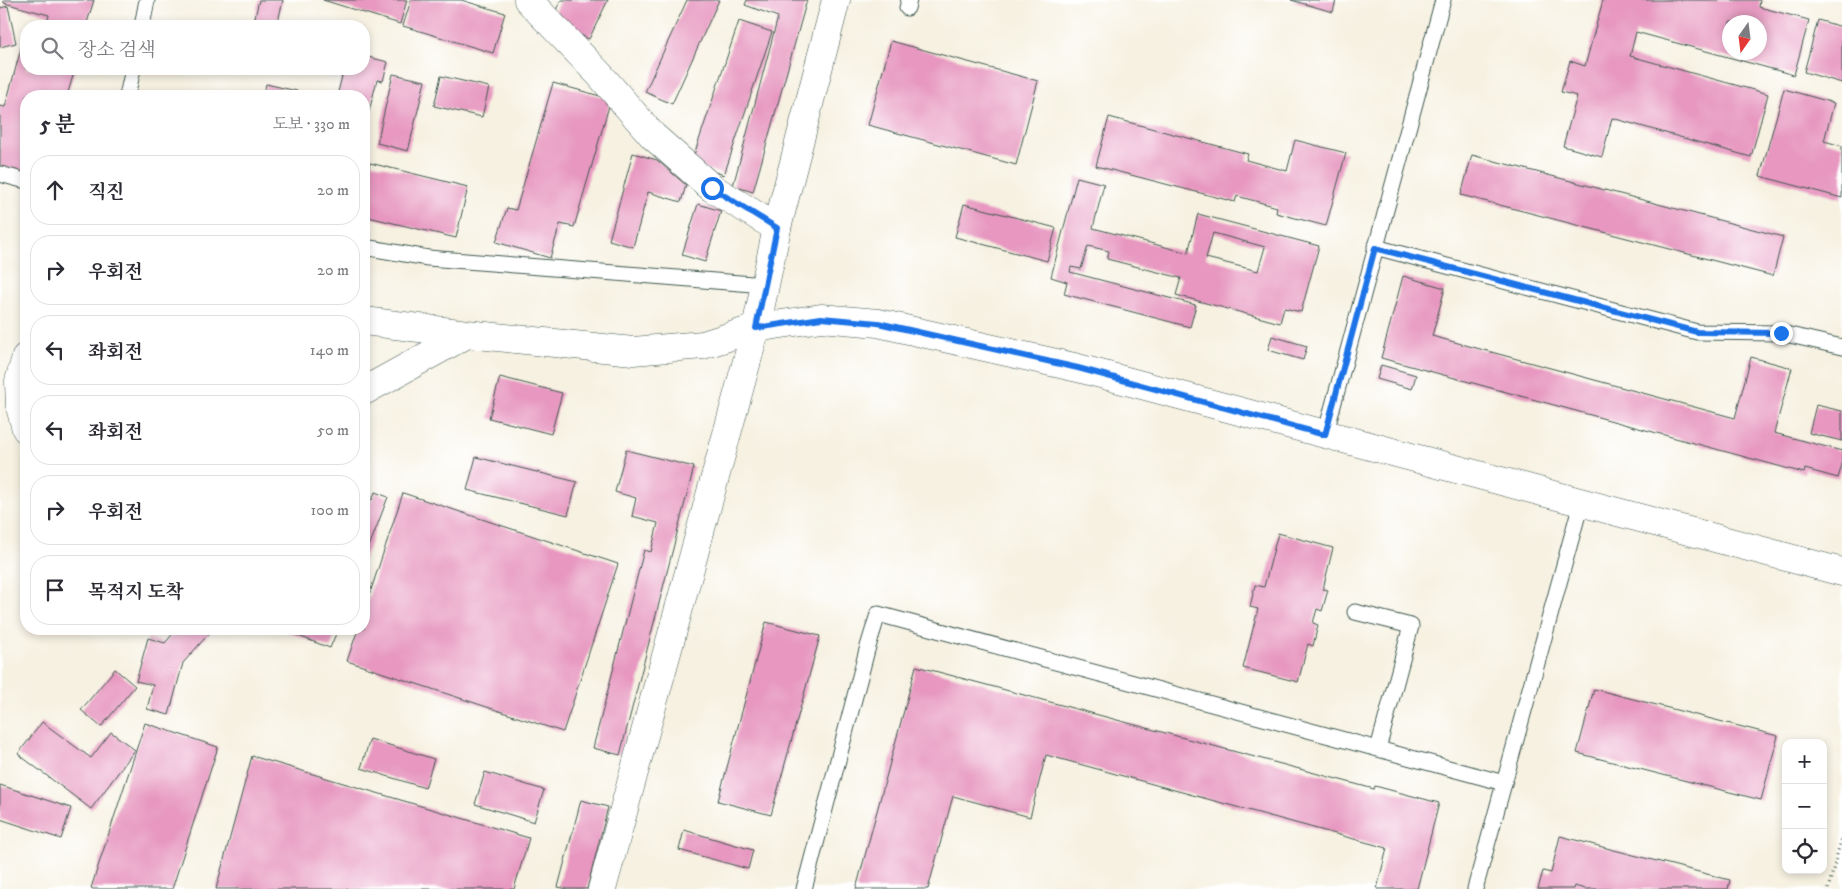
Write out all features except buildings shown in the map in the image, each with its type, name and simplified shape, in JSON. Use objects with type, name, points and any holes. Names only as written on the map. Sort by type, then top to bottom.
[{"type":"street","points":[[528,0],[600,75],[653,136],[712,188],[777,228]]},
{"type":"street","points":[[602,889],[756,328],[777,228],[836,0]]},
{"type":"street","points":[[370,321],[467,334],[633,351],[703,344],[756,328],[821,318],[878,323],[1078,368],[1842,572]]},
{"type":"street","points":[[370,388],[467,334]]},
{"type":"street","points":[[20,377],[20,407]]},
{"type":"lane","points":[[143,20],[147,0]]},
{"type":"lane","points":[[1325,435],[1443,0]]},
{"type":"lane","points":[[128,90],[132,75]]},
{"type":"lane","points":[[0,174],[20,179]]},
{"type":"lane","points":[[1375,248],[1697,332],[1781,333],[1842,347]]},
{"type":"lane","points":[[370,249],[428,258],[765,285]]},
{"type":"lane","points":[[1475,889],[1581,503]]},
{"type":"lane","points":[[1355,612],[1411,626],[1378,749]]},
{"type":"lane","points":[[804,889],[878,614],[1504,784]]},
{"type":"path","points":[[1828,889],[1842,836]]},
{"type":"route","points":[[712,188],[777,228],[756,328],[821,318],[878,323],[1078,368],[1325,435],[1375,248],[1697,332],[1781,333]]}]
